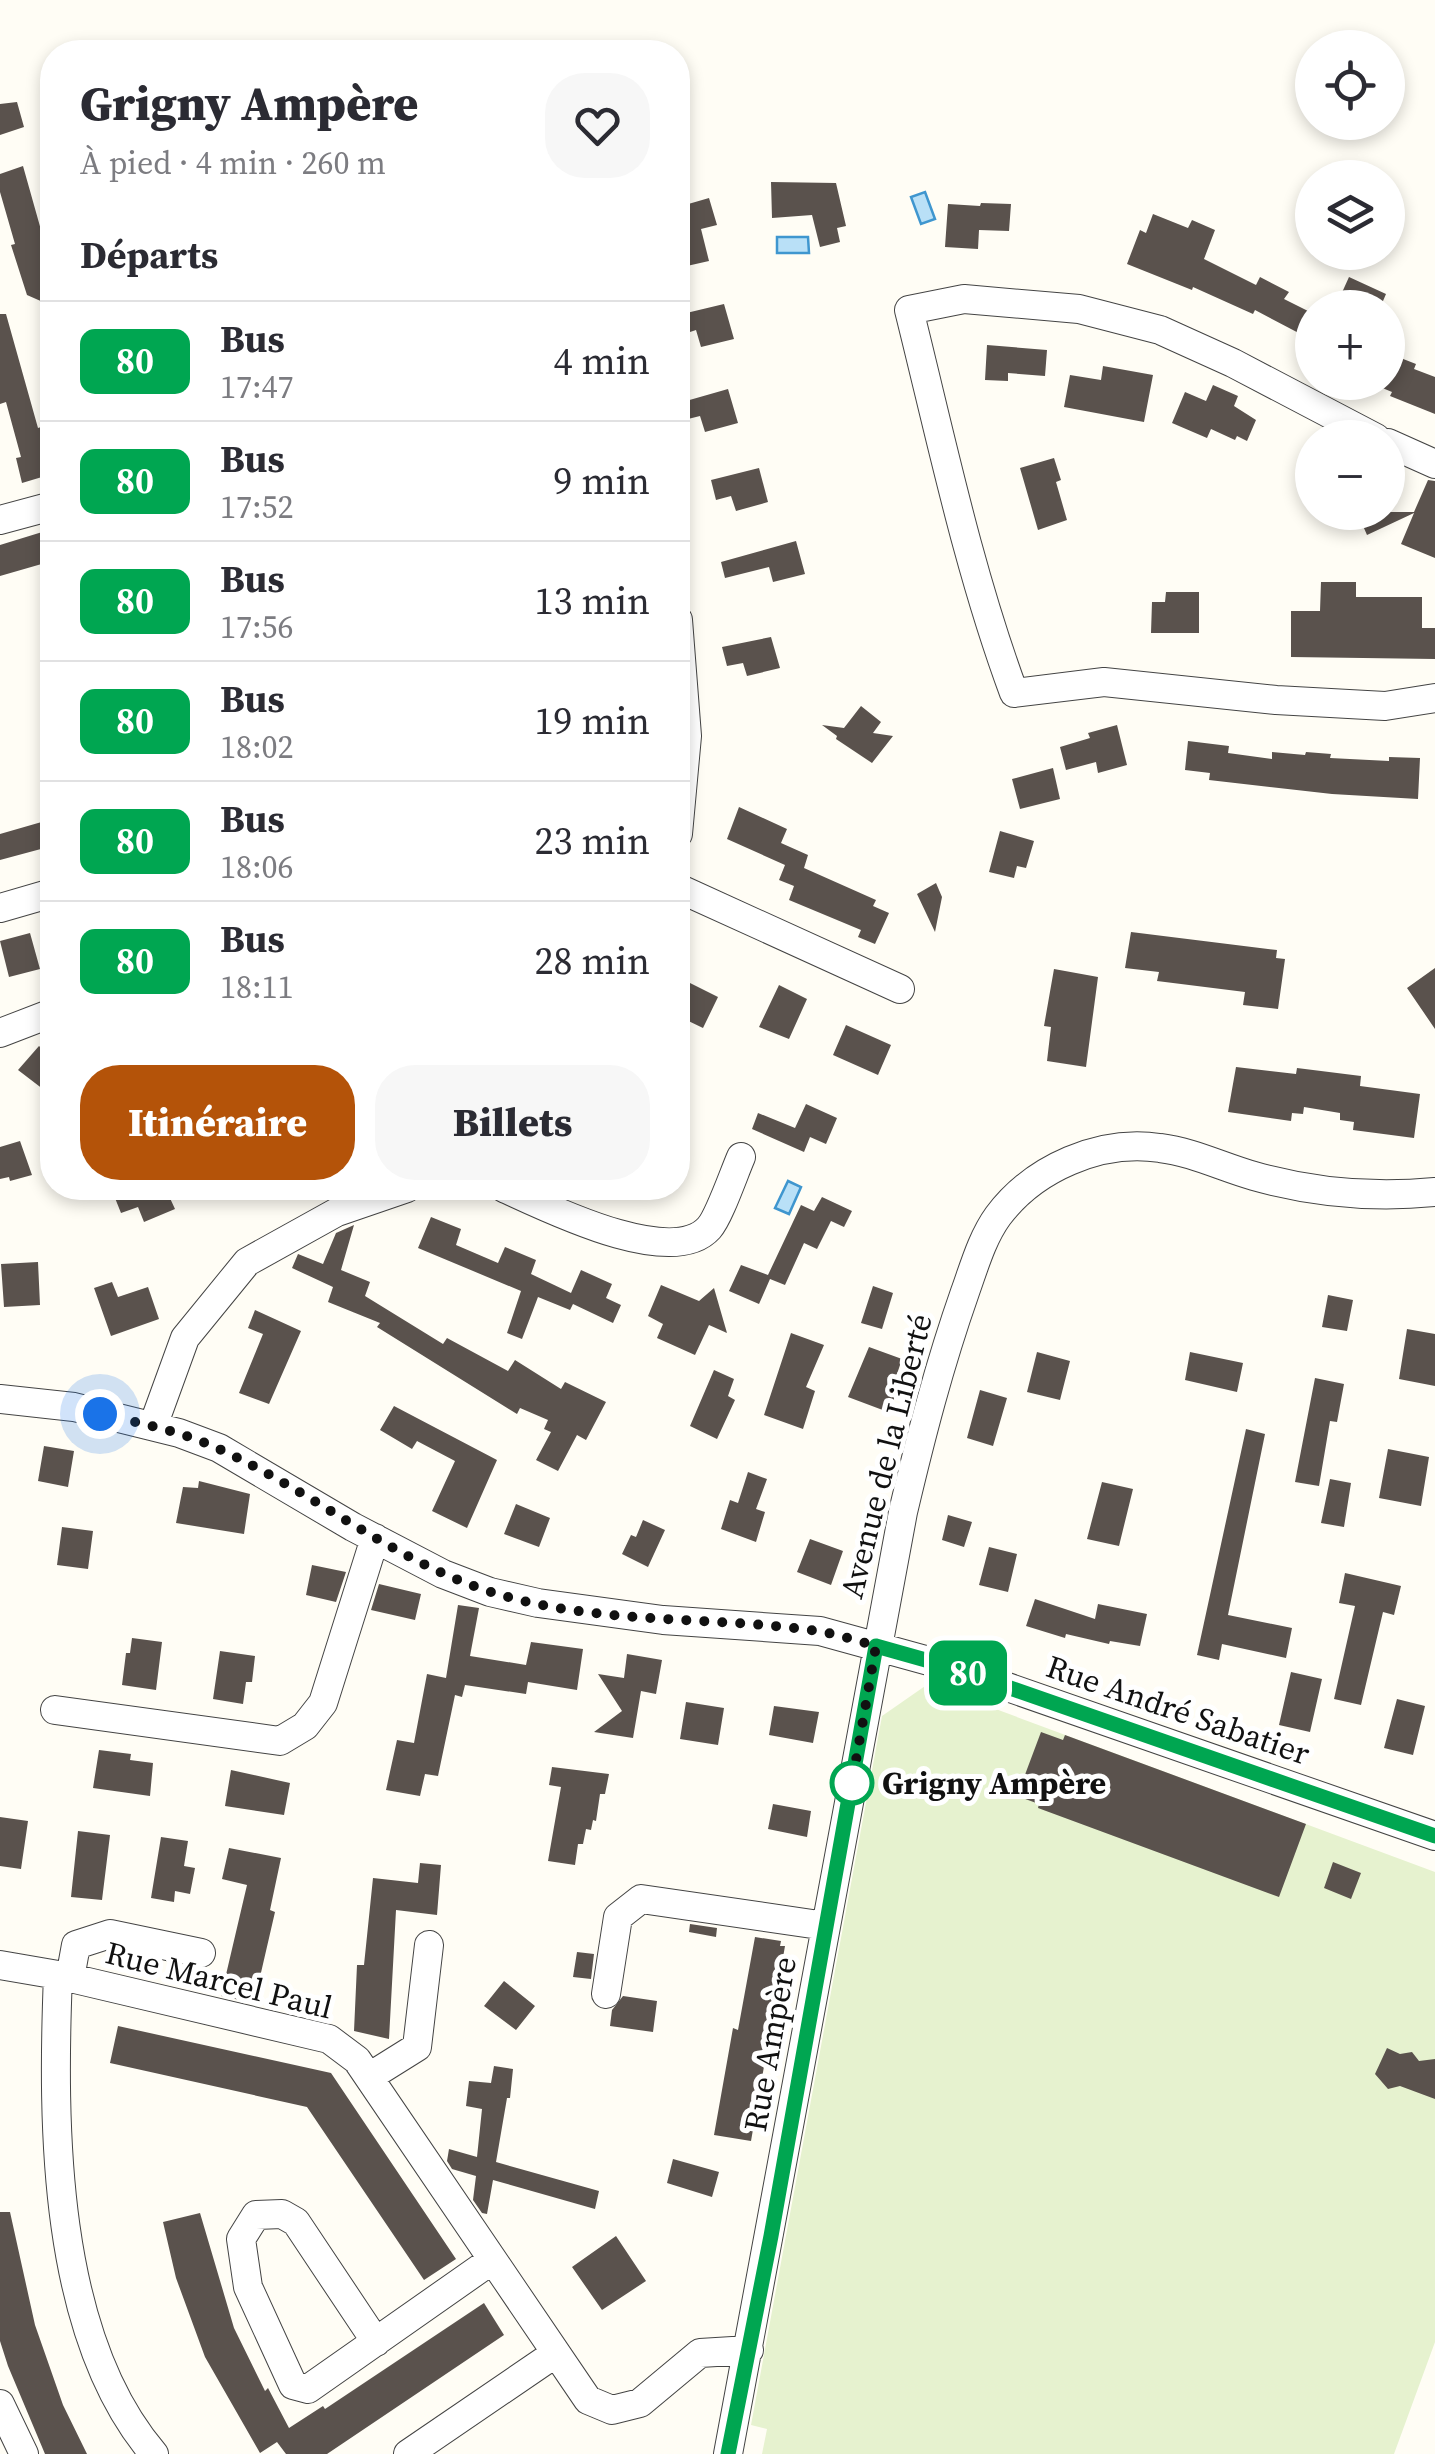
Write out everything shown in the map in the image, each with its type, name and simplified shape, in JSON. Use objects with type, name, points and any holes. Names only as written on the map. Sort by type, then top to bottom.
[{"type":"street","points":[[1342,420],[1160,330],[1079,309],[964,299],[909,310],[958,508],[1014,693],[1104,682],[1276,700],[1385,706],[1435,698]]},
{"type":"street","points":[[1405,450],[1435,464]]},
{"type":"street","points":[[0,520],[40,509]]},
{"type":"street","points":[[690,893],[900,989]]},
{"type":"street","points":[[0,908],[40,896]]},
{"type":"street","points":[[0,1032],[40,1017]]},
{"type":"street","name":"Avenue de la Liberté","points":[[876,1646],[938,1369],[985,1240],[996,1218],[1031,1182],[1076,1158],[1099,1151],[1156,1147],[1320,1192],[1435,1192]]},
{"type":"street","points":[[532,1200],[643,1241],[686,1241],[709,1228],[741,1157]]},
{"type":"street","points":[[153,1426],[185,1338],[247,1262],[336,1212],[372,1200]]},
{"type":"street","name":"Rue André Sabatier","points":[[0,1399],[74,1407],[180,1432],[219,1448],[443,1574],[490,1592],[538,1603],[663,1620],[820,1631],[947,1666],[1435,1836]]},
{"type":"street","points":[[55,1710],[280,1741],[305,1726],[323,1703],[374,1538]]},
{"type":"street","name":"Rue Ampère","points":[[728,2454],[876,1646]]},
{"type":"street","points":[[606,1994],[618,1918],[641,1899],[826,1926]]},
{"type":"street","points":[[154,2454],[131,2426],[96,2354],[69,2251],[57,2140],[64,1977],[76,1946],[110,1934],[201,1953]]},
{"type":"street","points":[[368,2077],[417,2047],[430,1946]]},
{"type":"street","name":"Rue Marcel Paul","points":[[0,1964],[329,2039],[357,2060],[588,2400],[612,2410],[640,2403],[700,2353],[748,2350]]},
{"type":"street","points":[[376,2342],[296,2222],[282,2214],[256,2215],[241,2239],[248,2287],[293,2385],[308,2389],[376,2342],[492,2260]]},
{"type":"street","points":[[408,2454],[556,2353]]},
{"type":"street","points":[[0,2404],[24,2454]]},
{"type":"green space","points":[[928,1684],[1435,1872],[1435,2342],[1394,2454],[762,2454],[767,2429],[751,2425],[882,1716]]},
{"type":"water","points":[[925,192],[935,219],[921,224],[911,197]]},
{"type":"water","points":[[777,237],[808,237],[809,253],[777,253]]},
{"type":"water","points":[[788,1181],[801,1187],[789,1214],[775,1208]]},
{"type":"building","points":[[17,102],[24,127],[0,135],[0,104]]},
{"type":"building","points":[[23,166],[40,226],[40,301],[27,295],[11,245],[15,244],[0,192],[0,174]]},
{"type":"building","points":[[771,182],[836,183],[846,226],[837,228],[840,242],[820,247],[812,215],[772,218]]},
{"type":"building","points":[[709,198],[717,225],[701,229],[709,261],[690,265],[690,204]]},
{"type":"building","points":[[948,204],[1011,204],[1009,231],[979,230],[978,249],[945,247]]},
{"type":"building","points":[[1153,214],[1188,228],[1192,220],[1215,230],[1204,259],[1256,285],[1260,277],[1289,292],[1284,299],[1295,304],[1295,331],[1255,310],[1253,314],[1127,264],[1140,230],[1146,233]]},
{"type":"building","points":[[1349,277],[1377,290],[1343,290]]},
{"type":"building","points":[[724,304],[734,339],[701,347],[696,330],[690,332],[690,312]]},
{"type":"building","points":[[0,314],[6,314],[40,427],[40,478],[22,483],[16,458],[21,457],[6,402],[0,404]]},
{"type":"building","points":[[987,345],[1047,350],[1045,376],[1008,373],[1008,381],[985,380]]},
{"type":"building","points":[[1405,360],[1416,364],[1414,369],[1435,377],[1435,414],[1400,400],[1405,400]]},
{"type":"building","points":[[1103,366],[1153,375],[1144,422],[1064,407],[1070,375],[1101,380]]},
{"type":"building","points":[[1213,385],[1238,396],[1234,406],[1256,420],[1247,441],[1211,429],[1207,438],[1172,423],[1185,392],[1206,401]]},
{"type":"building","points":[[728,389],[738,423],[705,432],[700,416],[690,418],[690,400]]},
{"type":"building","points":[[1054,458],[1067,520],[1038,530],[1020,468]]},
{"type":"building","points":[[759,468],[768,502],[736,511],[731,496],[716,500],[711,480]]},
{"type":"building","points":[[1428,480],[1435,481],[1435,558],[1401,544],[1414,513],[1405,517],[1405,512],[1414,512]]},
{"type":"building","points":[[40,533],[40,564],[0,576],[0,545]]},
{"type":"building","points":[[796,541],[805,574],[773,582],[769,567],[725,578],[721,562]]},
{"type":"building","points":[[1321,582],[1356,582],[1356,597],[1422,597],[1422,628],[1435,628],[1435,659],[1291,657],[1291,611],[1320,611]]},
{"type":"building","points":[[1166,592],[1199,592],[1199,633],[1151,633],[1152,602],[1165,602]]},
{"type":"building","points":[[771,637],[780,668],[747,676],[743,663],[727,666],[722,647]]},
{"type":"building","points":[[861,706],[881,722],[873,733],[893,736],[872,763],[822,725],[844,728]]},
{"type":"building","points":[[1117,725],[1127,765],[1098,773],[1096,762],[1066,770],[1060,747]]},
{"type":"building","points":[[1188,741],[1229,746],[1228,753],[1272,759],[1272,752],[1389,761],[1389,757],[1420,758],[1418,799],[1209,780],[1210,773],[1185,770]]},
{"type":"building","points":[[1053,768],[1060,799],[1020,809],[1012,779]]},
{"type":"building","points":[[739,807],[787,829],[781,843],[808,855],[804,868],[876,900],[873,906],[889,913],[875,944],[858,937],[861,930],[789,900],[794,886],[779,880],[785,865],[727,839]]},
{"type":"building","points":[[40,822],[40,849],[0,860],[0,834]]},
{"type":"building","points":[[1000,831],[1034,841],[1026,868],[1017,866],[1014,878],[989,872]]},
{"type":"building","points":[[936,883],[942,897],[935,932],[917,894]]},
{"type":"building","points":[[1131,932],[1277,950],[1276,958],[1285,959],[1278,1009],[1243,1005],[1245,992],[1157,981],[1159,972],[1125,968]]},
{"type":"building","points":[[30,933],[40,969],[9,977],[0,941]]},
{"type":"building","points":[[1435,968],[1435,1029],[1407,988]]},
{"type":"building","points":[[1054,969],[1098,977],[1086,1067],[1047,1061],[1051,1027],[1044,1026]]},
{"type":"building","points":[[690,983],[718,997],[703,1028],[690,1022]]},
{"type":"building","points":[[779,985],[807,999],[789,1039],[759,1027]]},
{"type":"building","points":[[846,1025],[891,1045],[878,1075],[833,1055]]},
{"type":"building","points":[[39,1046],[40,1087],[18,1070]]},
{"type":"building","points":[[1236,1067],[1296,1074],[1297,1068],[1361,1076],[1360,1086],[1420,1094],[1414,1138],[1353,1130],[1354,1122],[1340,1120],[1340,1113],[1304,1107],[1303,1114],[1292,1113],[1291,1121],[1228,1112]]},
{"type":"building","points":[[806,1104],[837,1118],[826,1144],[810,1137],[804,1152],[752,1129],[758,1113],[795,1128]]},
{"type":"building","points":[[20,1141],[32,1175],[10,1181],[9,1177],[0,1179],[0,1147]]},
{"type":"building","points":[[822,1197],[852,1211],[844,1227],[831,1221],[817,1249],[804,1243],[785,1285],[770,1279],[759,1304],[729,1291],[741,1265],[768,1275],[801,1205],[814,1211]]},
{"type":"building","points":[[116,1200],[171,1200],[175,1209],[144,1222],[138,1207],[121,1213]]},
{"type":"building","points":[[431,1217],[461,1229],[456,1245],[498,1263],[505,1247],[536,1260],[531,1274],[571,1293],[581,1270],[612,1284],[606,1298],[621,1305],[613,1323],[573,1304],[570,1310],[538,1297],[522,1339],[507,1333],[521,1291],[418,1248]]},
{"type":"building","points":[[354,1225],[341,1270],[370,1282],[365,1296],[443,1344],[447,1338],[508,1371],[515,1360],[561,1389],[565,1382],[606,1402],[586,1440],[577,1435],[558,1471],[536,1460],[551,1432],[544,1429],[548,1420],[520,1408],[517,1414],[377,1327],[380,1323],[328,1302],[333,1287],[292,1268],[298,1254],[323,1264],[336,1233]]},
{"type":"building","points":[[38,1262],[40,1305],[4,1307],[1,1264]]},
{"type":"building","points":[[112,1282],[118,1297],[148,1287],[159,1319],[111,1336],[94,1288]]},
{"type":"building","points":[[661,1285],[699,1301],[714,1288],[727,1333],[709,1325],[695,1355],[657,1338],[663,1324],[648,1316]]},
{"type":"building","points":[[873,1286],[893,1293],[882,1329],[861,1323]]},
{"type":"building","points":[[1328,1295],[1353,1300],[1347,1331],[1322,1327]]},
{"type":"building","points":[[255,1310],[301,1331],[269,1404],[239,1393],[263,1334],[248,1328]]},
{"type":"building","points":[[1407,1329],[1435,1334],[1435,1386],[1399,1379]]},
{"type":"building","points":[[791,1333],[824,1345],[806,1387],[815,1391],[803,1429],[764,1415]]},
{"type":"building","points":[[869,1347],[902,1359],[895,1380],[901,1383],[888,1412],[848,1397]]},
{"type":"building","points":[[1037,1352],[1070,1361],[1060,1400],[1027,1392]]},
{"type":"building","points":[[1190,1352],[1243,1363],[1237,1392],[1185,1380]]},
{"type":"building","points":[[714,1370],[734,1379],[728,1396],[735,1400],[717,1439],[690,1426]]},
{"type":"building","points":[[1315,1378],[1344,1384],[1337,1422],[1330,1421],[1319,1486],[1295,1482]]},
{"type":"building","points":[[980,1390],[1007,1398],[993,1446],[967,1438]]},
{"type":"building","points":[[394,1406],[497,1460],[467,1528],[432,1511],[455,1461],[417,1441],[412,1449],[380,1430]]},
{"type":"building","points":[[1246,1429],[1265,1434],[1228,1615],[1292,1628],[1286,1658],[1222,1644],[1219,1660],[1197,1655]]},
{"type":"building","points":[[44,1446],[74,1451],[68,1487],[38,1481]]},
{"type":"building","points":[[1388,1449],[1429,1457],[1421,1506],[1379,1498]]},
{"type":"building","points":[[748,1472],[767,1479],[756,1509],[765,1512],[756,1542],[721,1529],[730,1500],[738,1503]]},
{"type":"building","points":[[1330,1479],[1351,1483],[1344,1527],[1321,1523]]},
{"type":"building","points":[[199,1481],[250,1494],[244,1534],[176,1523],[183,1487],[198,1488]]},
{"type":"building","points":[[1102,1482],[1133,1489],[1119,1546],[1087,1539]]},
{"type":"building","points":[[516,1504],[550,1518],[539,1547],[504,1534]]},
{"type":"building","points":[[948,1515],[972,1522],[964,1547],[942,1540]]},
{"type":"building","points":[[643,1520],[665,1530],[648,1567],[622,1554]]},
{"type":"building","points":[[62,1527],[93,1531],[88,1569],[57,1565]]},
{"type":"building","points":[[810,1539],[843,1551],[831,1585],[797,1572]]},
{"type":"building","points":[[989,1547],[1017,1554],[1008,1592],[979,1585]]},
{"type":"building","points":[[312,1565],[346,1572],[336,1602],[306,1595]]},
{"type":"building","points":[[1345,1573],[1401,1586],[1394,1615],[1383,1612],[1361,1705],[1334,1699],[1355,1606],[1339,1603]]},
{"type":"building","points":[[379,1584],[421,1594],[415,1620],[371,1610]]},
{"type":"building","points":[[1035,1599],[1095,1619],[1098,1604],[1147,1614],[1140,1646],[1066,1634],[1065,1638],[1026,1626]]},
{"type":"building","points":[[458,1605],[479,1608],[470,1656],[526,1665],[531,1642],[583,1649],[577,1690],[528,1682],[526,1694],[465,1685],[462,1697],[455,1695],[438,1776],[425,1774],[420,1796],[386,1790],[397,1740],[414,1743],[427,1674],[446,1678]]},
{"type":"building","points":[[132,1638],[162,1642],[156,1690],[122,1685]]},
{"type":"building","points":[[220,1651],[255,1656],[252,1682],[246,1682],[243,1704],[213,1699]]},
{"type":"building","points":[[627,1654],[662,1660],[656,1694],[641,1691],[633,1738],[594,1732],[622,1711],[598,1674],[624,1678]]},
{"type":"building","points":[[1291,1672],[1322,1679],[1310,1732],[1279,1725]]},
{"type":"building","points":[[1397,1699],[1425,1706],[1413,1755],[1384,1748]]},
{"type":"building","points":[[686,1702],[724,1708],[718,1745],[680,1739]]},
{"type":"building","points":[[774,1706],[819,1712],[813,1743],[769,1735]]},
{"type":"building","points":[[1041,1732],[1063,1740],[1065,1735],[1306,1824],[1279,1897],[1038,1808],[1039,1804],[1017,1796]]},
{"type":"building","points":[[99,1750],[131,1754],[130,1760],[153,1763],[150,1796],[93,1788]]},
{"type":"building","points":[[552,1767],[609,1774],[605,1794],[600,1794],[596,1821],[593,1820],[591,1830],[586,1829],[583,1844],[578,1844],[575,1865],[548,1861],[561,1787],[549,1785]]},
{"type":"building","points":[[231,1770],[290,1783],[284,1815],[225,1806]]},
{"type":"building","points":[[773,1804],[811,1811],[807,1837],[768,1829]]},
{"type":"building","points":[[0,1817],[28,1821],[21,1869],[0,1866]]},
{"type":"building","points":[[78,1831],[110,1835],[102,1900],[71,1897]]},
{"type":"building","points":[[161,1837],[188,1841],[184,1866],[195,1868],[190,1894],[175,1891],[174,1902],[151,1898]]},
{"type":"building","points":[[229,1848],[281,1858],[270,1910],[275,1912],[254,2003],[221,1996],[247,1885],[222,1879]]},
{"type":"building","points":[[1333,1862],[1361,1873],[1351,1899],[1324,1888]]},
{"type":"building","points":[[420,1863],[441,1865],[437,1915],[396,1910],[389,2039],[354,2031],[357,1965],[364,1965],[373,1878],[418,1883]]},
{"type":"building","points":[[690,1924],[717,1928],[716,1937],[689,1932]]},
{"type":"building","points":[[755,1937],[781,1941],[780,1946],[785,1946],[751,2141],[714,2135],[733,2028],[738,2030]]},
{"type":"building","points":[[577,1952],[594,1954],[591,1979],[573,1977]]},
{"type":"building","points":[[504,1981],[535,2006],[516,2030],[484,2006]]},
{"type":"building","points":[[623,1996],[657,2001],[653,2032],[610,2026],[612,2010]]},
{"type":"building","points":[[118,2026],[331,2073],[456,2259],[424,2280],[307,2107],[110,2063]]},
{"type":"building","points":[[1387,2048],[1400,2054],[1412,2052],[1419,2061],[1435,2059],[1435,2099],[1400,2086],[1388,2089],[1375,2074]]},
{"type":"building","points":[[494,2066],[513,2069],[496,2162],[599,2191],[595,2209],[493,2180],[487,2214],[482,2213],[473,2200],[476,2176],[452,2169],[447,2161],[449,2149],[477,2157],[482,2109],[466,2106],[469,2081],[491,2083]]},
{"type":"building","points":[[673,2159],[719,2172],[712,2197],[667,2183]]},
{"type":"building","points":[[0,2212],[10,2212],[35,2325],[63,2405],[87,2454],[45,2454],[8,2366],[0,2341]]},
{"type":"building","points":[[200,2213],[234,2328],[265,2391],[268,2388],[289,2428],[323,2406],[325,2409],[484,2303],[504,2335],[327,2454],[286,2454],[277,2442],[260,2453],[205,2357],[176,2278],[163,2222]]},
{"type":"building","points":[[616,2236],[646,2281],[602,2310],[572,2267]]},
{"type":"bus line","name":"80","points":[[728,2454],[771,2236],[876,1646],[947,1666],[1435,1836]]},
{"type":"place","name":"Grigny Ampère","points":[[852,1783]]},
{"type":"route","points":[[100,1414],[180,1432],[219,1448],[354,1527],[443,1574],[490,1592],[538,1603],[663,1620],[820,1631],[876,1646],[852,1783]]}]
